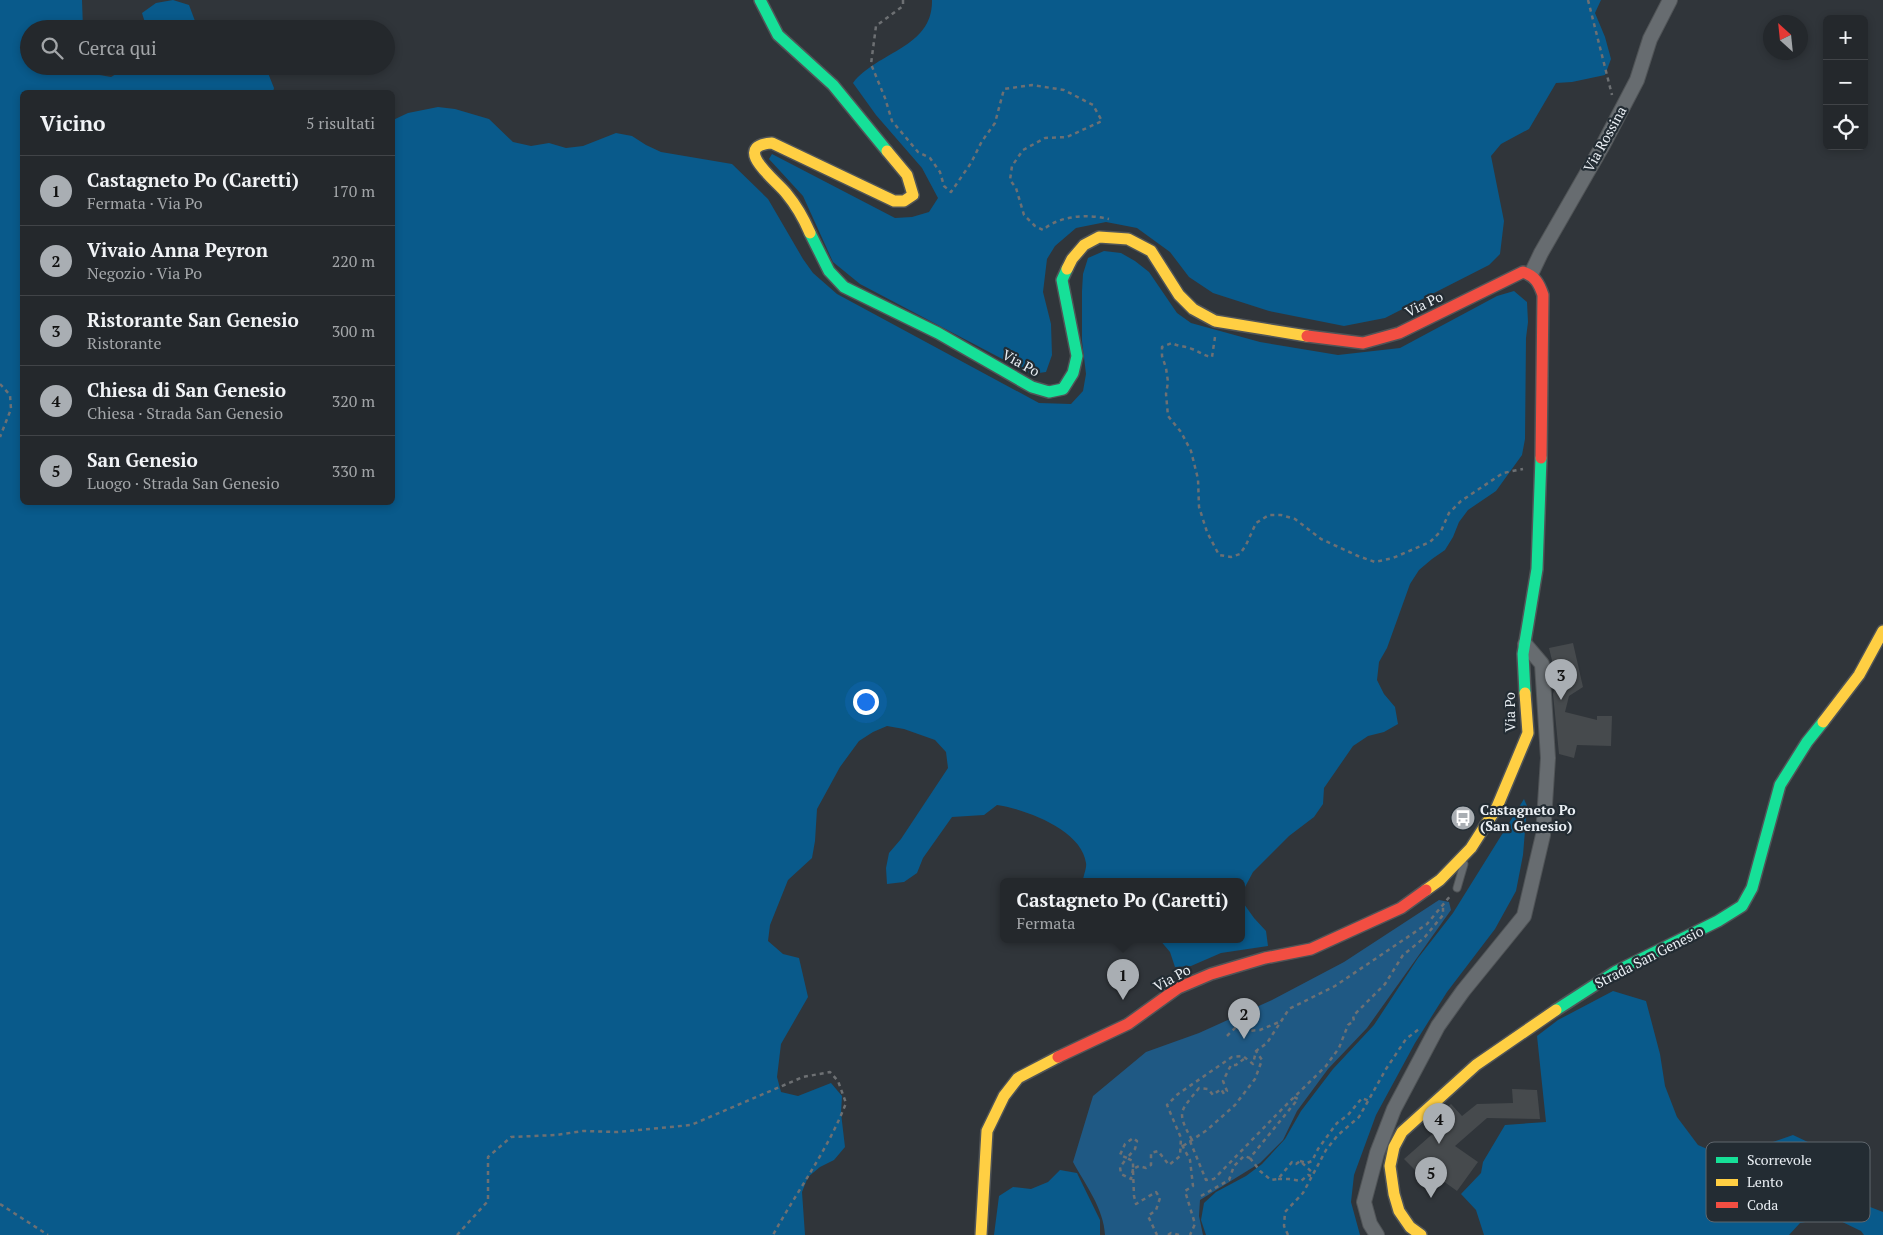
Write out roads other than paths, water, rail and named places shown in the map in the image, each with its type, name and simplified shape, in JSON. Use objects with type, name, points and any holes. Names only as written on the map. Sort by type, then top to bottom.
[{"type":"street","name":"Via Po","points":[[760,0],[778,35],[834,84],[907,175],[912,187],[913,195],[904,201],[894,201],[772,143],[765,143],[759,146],[756,150],[755,158],[760,166],[784,190],[801,214],[821,258],[844,287],[905,316],[1032,387],[1049,392],[1063,389],[1073,373],[1077,356],[1062,280],[1072,260],[1084,245],[1099,238],[1128,239],[1151,251],[1179,295],[1193,309],[1215,321],[1330,340],[1363,343],[1399,333],[1523,272],[1531,274],[1538,280],[1543,295],[1542,418],[1537,569],[1523,654],[1528,733],[1496,807],[1468,851],[1440,880],[1401,908],[1311,949],[1265,958],[1211,974],[1178,988],[1128,1024],[1018,1078],[1004,1096],[987,1131],[981,1235]]},
{"type":"street","name":"Via Rossina","points":[[1531,274],[1540,253],[1614,124],[1636,80],[1650,40],[1670,0]]},
{"type":"street","name":"Strada San Genesio","points":[[1421,1235],[1410,1227],[1399,1211],[1394,1194],[1390,1166],[1394,1147],[1402,1132],[1476,1065],[1581,993],[1615,972],[1718,921],[1742,906],[1752,888],[1780,785],[1807,742],[1859,675],[1883,631]]},
{"type":"street","points":[[1378,1235],[1370,1224],[1364,1202],[1378,1153],[1394,1109],[1438,1026],[1463,991],[1524,916],[1543,835],[1548,758],[1542,664],[1525,644]]},
{"type":"lane","points":[[1457,888],[1468,851]]},
{"type":"place","name":"Ristorante San Genesio","points":[[1561,700]]},
{"type":"place","name":"Castagneto Po (San Genesio)","points":[[1463,818]]},
{"type":"place","name":"Castagneto Po (Caretti)","points":[[1123,1000]]},
{"type":"place","name":"Vivaio Anna Peyron","points":[[1244,1039]]},
{"type":"place","name":"Chiesa di San Genesio","points":[[1439,1144]]},
{"type":"place","name":"San Genesio","points":[[1431,1198]]}]
